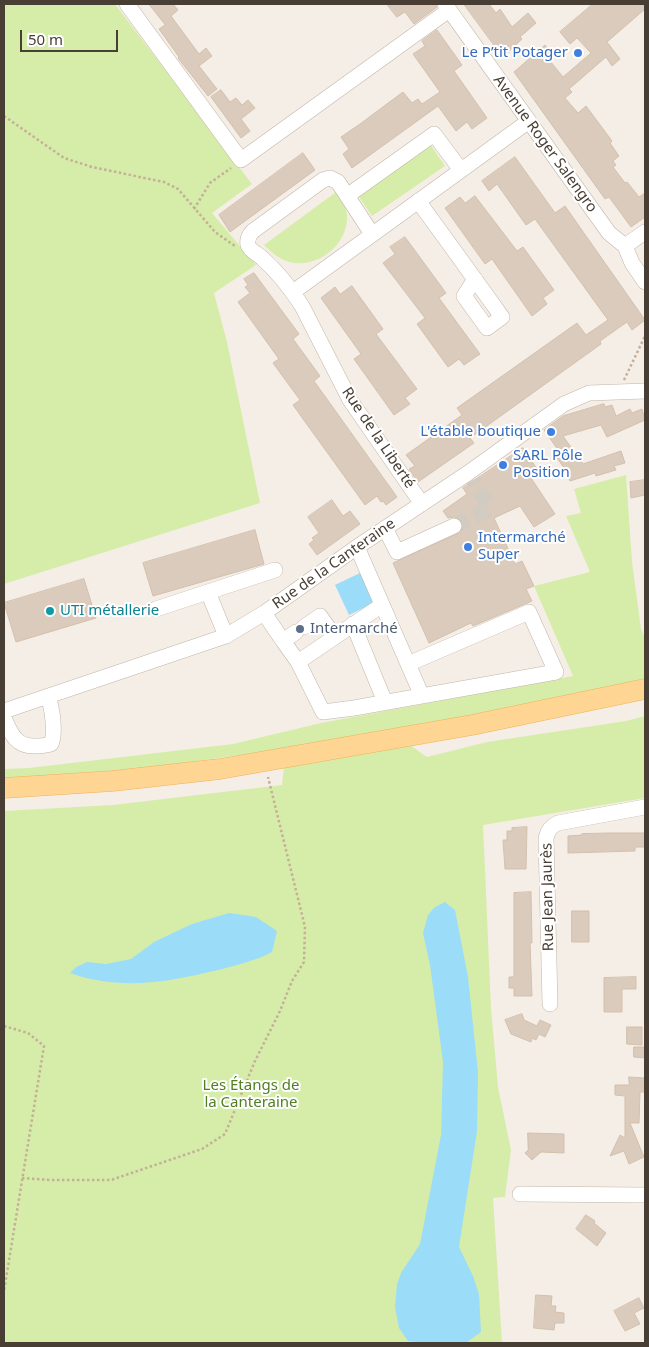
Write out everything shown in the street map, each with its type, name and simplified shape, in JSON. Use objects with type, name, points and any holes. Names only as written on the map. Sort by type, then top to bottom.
[{"type":"main road","points":[[472,725],[645,689]]},
{"type":"main road","points":[[4,788],[143,778],[264,761],[472,725],[645,701]]},
{"type":"street","points":[[128,4],[242,160],[447,7]]},
{"type":"street","name":"Avenue Roger Salengro","points":[[447,7],[609,232],[625,246],[632,263],[645,282]]},
{"type":"street","points":[[293,292],[529,121]]},
{"type":"street","points":[[347,196],[434,134],[461,170]]},
{"type":"street","points":[[254,252],[248,243],[250,234],[253,231],[323,180],[330,178],[334,179],[347,196],[372,234]]},
{"type":"street","points":[[418,201],[475,279]]},
{"type":"street","points":[[625,246],[645,232]]},
{"type":"street","name":"Rue de la Liberté","points":[[254,252],[272,268],[293,292],[350,400],[422,504]]},
{"type":"street","name":"Rue de la Canteraine","points":[[4,711],[226,636],[264,613],[385,528],[422,504],[470,477],[564,404],[588,393],[645,391]]},
{"type":"street","points":[[385,528],[397,552],[454,526]]},
{"type":"street","points":[[357,547],[422,696]]},
{"type":"street","points":[[156,609],[275,570]]},
{"type":"street","points":[[208,592],[226,636]]},
{"type":"street","points":[[298,662],[382,604]]},
{"type":"street","points":[[264,613],[294,634],[298,662],[323,712],[556,672],[529,612],[408,664]]},
{"type":"street","points":[[294,634],[320,616],[335,637]]},
{"type":"street","points":[[354,624],[385,702]]},
{"type":"street","points":[[4,718],[11,734],[18,742],[28,746],[46,746],[51,744],[53,736],[52,709],[48,696]]},
{"type":"street","name":"Rue Jean Jaurès","points":[[550,1004],[546,838],[548,831],[555,824],[562,822],[645,807]]},
{"type":"street","points":[[520,1194],[645,1195]]},
{"type":"path","points":[[4,116],[64,158],[92,167],[172,185],[178,189],[194,209],[224,240],[233,246],[254,252]]},
{"type":"path","points":[[194,209],[210,183],[242,160]]},
{"type":"path","points":[[623,391],[623,382],[645,336]]},
{"type":"path","points":[[22,1178],[111,1180],[202,1149],[225,1134],[255,1061],[280,1011],[292,981],[304,962],[305,927],[264,761]]},
{"type":"path","points":[[4,1026],[28,1033],[44,1046],[4,1291]]},
{"type":"green space","points":[[4,4],[115,4],[252,184],[212,213],[256,265],[214,293],[227,342],[260,503],[4,584]]},
{"type":"green space","points":[[430,144],[445,166],[372,216],[357,194]]},
{"type":"green space","points":[[336,192],[345,207],[347,221],[339,242],[331,251],[321,258],[310,262],[298,263],[283,260],[264,245]]},
{"type":"green space","points":[[626,475],[632,562],[641,629],[645,637],[645,681],[353,739],[99,775],[4,780],[4,769],[29,768],[233,744],[321,723],[573,676],[534,586],[590,572],[566,516],[581,513],[574,489]]},
{"type":"green space","name":"Les Étangs de la Canteraine","points":[[645,716],[645,798],[483,825],[491,1008],[498,1087],[511,1150],[505,1197],[493,1198],[502,1343],[4,1343],[4,811],[113,805],[282,785],[284,766],[407,743],[427,757],[487,742],[626,721]]},
{"type":"water","points":[[360,573],[374,603],[349,615],[335,585]]},
{"type":"water","points":[[445,902],[455,910],[468,977],[478,1072],[477,1131],[459,1247],[473,1276],[479,1294],[481,1332],[467,1342],[428,1343],[408,1341],[399,1328],[395,1307],[397,1284],[401,1273],[420,1244],[441,1135],[443,1062],[430,965],[423,933],[428,915],[435,907]]},
{"type":"water","points":[[229,913],[256,917],[277,931],[272,952],[252,960],[199,974],[144,983],[108,982],[70,973],[76,967],[87,962],[106,964],[131,959],[154,942],[192,924]]},
{"type":"building","points":[[149,4],[173,4],[178,10],[171,16],[199,54],[206,48],[212,56],[199,66],[217,89],[208,96],[178,58],[159,29],[165,25]]},
{"type":"building","points":[[387,4],[436,4],[437,7],[414,24],[405,12],[397,17]]},
{"type":"building","points":[[464,4],[489,4],[496,13],[500,9],[512,27],[528,13],[536,23],[520,37],[522,39],[503,57]]},
{"type":"building","points":[[593,4],[645,4],[645,9],[607,42],[620,59],[612,66],[606,57],[569,89],[572,92],[565,98],[578,113],[586,106],[612,141],[610,143],[619,156],[613,161],[616,165],[613,167],[639,197],[645,193],[645,217],[631,227],[609,197],[605,199],[514,72],[545,45],[554,57],[550,61],[563,77],[591,53],[577,38],[570,44],[560,32]]},
{"type":"building","points":[[437,30],[462,65],[454,71],[487,118],[472,129],[467,122],[456,131],[438,106],[352,168],[343,154],[349,149],[341,137],[403,92],[412,103],[418,99],[422,104],[440,92],[413,54],[425,46],[422,41]]},
{"type":"building","points":[[221,90],[230,102],[236,98],[242,105],[248,100],[255,108],[241,119],[250,131],[241,138],[211,97]]},
{"type":"building","points":[[303,153],[315,170],[230,232],[219,215]]},
{"type":"building","points":[[515,157],[555,213],[565,206],[645,320],[632,330],[627,322],[600,341],[601,344],[470,438],[474,443],[418,482],[409,469],[415,466],[406,455],[462,415],[457,408],[577,323],[586,335],[608,320],[535,219],[526,225],[497,184],[489,191],[482,181]]},
{"type":"building","points":[[475,196],[517,251],[523,247],[554,290],[543,298],[547,304],[532,316],[492,259],[485,264],[445,208],[460,197],[465,203]]},
{"type":"building","points":[[405,237],[446,293],[439,298],[480,354],[464,365],[459,359],[448,367],[417,324],[425,318],[383,263],[395,254],[390,247]]},
{"type":"building","points":[[254,273],[299,334],[293,339],[320,376],[314,381],[397,497],[386,505],[377,496],[365,505],[293,405],[300,400],[273,363],[279,359],[238,302],[250,293],[245,287],[248,285],[244,279]]},
{"type":"building","points":[[352,286],[383,329],[376,334],[417,389],[405,398],[410,404],[394,415],[354,359],[361,354],[321,298],[335,287],[340,294]]},
{"type":"building","points":[[604,404],[605,407],[612,405],[616,416],[630,409],[632,413],[642,409],[645,420],[607,437],[601,425],[563,436],[583,464],[621,451],[625,463],[614,466],[616,470],[596,476],[595,473],[570,481],[567,472],[557,458],[561,454],[544,430],[563,416]]},
{"type":"building","name":"Intermarché Super","points":[[523,448],[537,469],[529,475],[555,514],[534,527],[520,506],[494,518],[515,564],[522,561],[534,586],[526,589],[532,601],[473,626],[471,623],[429,643],[393,563],[461,532],[463,526],[460,519],[448,518],[443,511],[467,494],[463,488]]},
{"type":"building","points":[[645,480],[645,495],[631,498],[630,482]]},
{"type":"building","points":[[332,500],[343,516],[350,511],[360,524],[317,555],[309,544],[314,540],[312,538],[319,533],[308,517]]},
{"type":"building","points":[[255,530],[264,564],[153,596],[143,563]]},
{"type":"building","name":"UTI métallerie","points":[[84,579],[96,618],[16,642],[4,603]]},
{"type":"building","points":[[527,827],[526,869],[505,869],[503,840],[507,840],[507,831],[512,831],[512,828]]},
{"type":"building","points":[[645,833],[645,847],[635,847],[635,851],[568,853],[568,836]]},
{"type":"building","points":[[531,892],[532,996],[514,996],[514,988],[509,988],[509,977],[514,977],[514,893]]},
{"type":"building","points":[[572,911],[589,911],[589,942],[572,942]]},
{"type":"building","points":[[636,977],[636,989],[622,989],[622,1012],[604,1012],[604,978]]},
{"type":"building","points":[[522,1014],[524,1020],[537,1026],[540,1020],[551,1025],[545,1037],[539,1034],[536,1040],[532,1038],[531,1042],[511,1034],[505,1020]]},
{"type":"building","points":[[627,1027],[642,1027],[642,1045],[627,1044]]},
{"type":"building","points":[[634,1047],[645,1047],[645,1058],[634,1057]]},
{"type":"building","points":[[629,1077],[645,1078],[645,1092],[640,1092],[639,1123],[630,1123],[644,1157],[629,1164],[624,1151],[610,1156],[620,1135],[625,1138],[625,1096],[615,1095],[615,1085],[629,1085]]},
{"type":"building","points":[[528,1133],[564,1134],[564,1153],[541,1152],[532,1160],[525,1153],[528,1150]]},
{"type":"building","points":[[586,1215],[595,1221],[594,1223],[606,1233],[597,1246],[576,1229]]},
{"type":"building","points":[[536,1295],[552,1296],[551,1306],[556,1306],[555,1312],[564,1313],[564,1323],[555,1323],[554,1330],[534,1328]]},
{"type":"building","points":[[639,1298],[644,1308],[634,1313],[640,1324],[625,1331],[614,1311]]},
{"type":"tunnel","points":[[454,526],[490,509],[473,480]]},
{"type":"place","name":"Le P’tit Potager","points":[[578,53]]},
{"type":"place","name":"L'étable boutique","points":[[551,432]]},
{"type":"place","name":"SARL Pôle Position","points":[[503,465]]},
{"type":"place","name":"Intermarché Super","points":[[468,547]]},
{"type":"place","name":"UTI métallerie","points":[[50,611]]},
{"type":"place","name":"Intermarché","points":[[300,629]]}]
